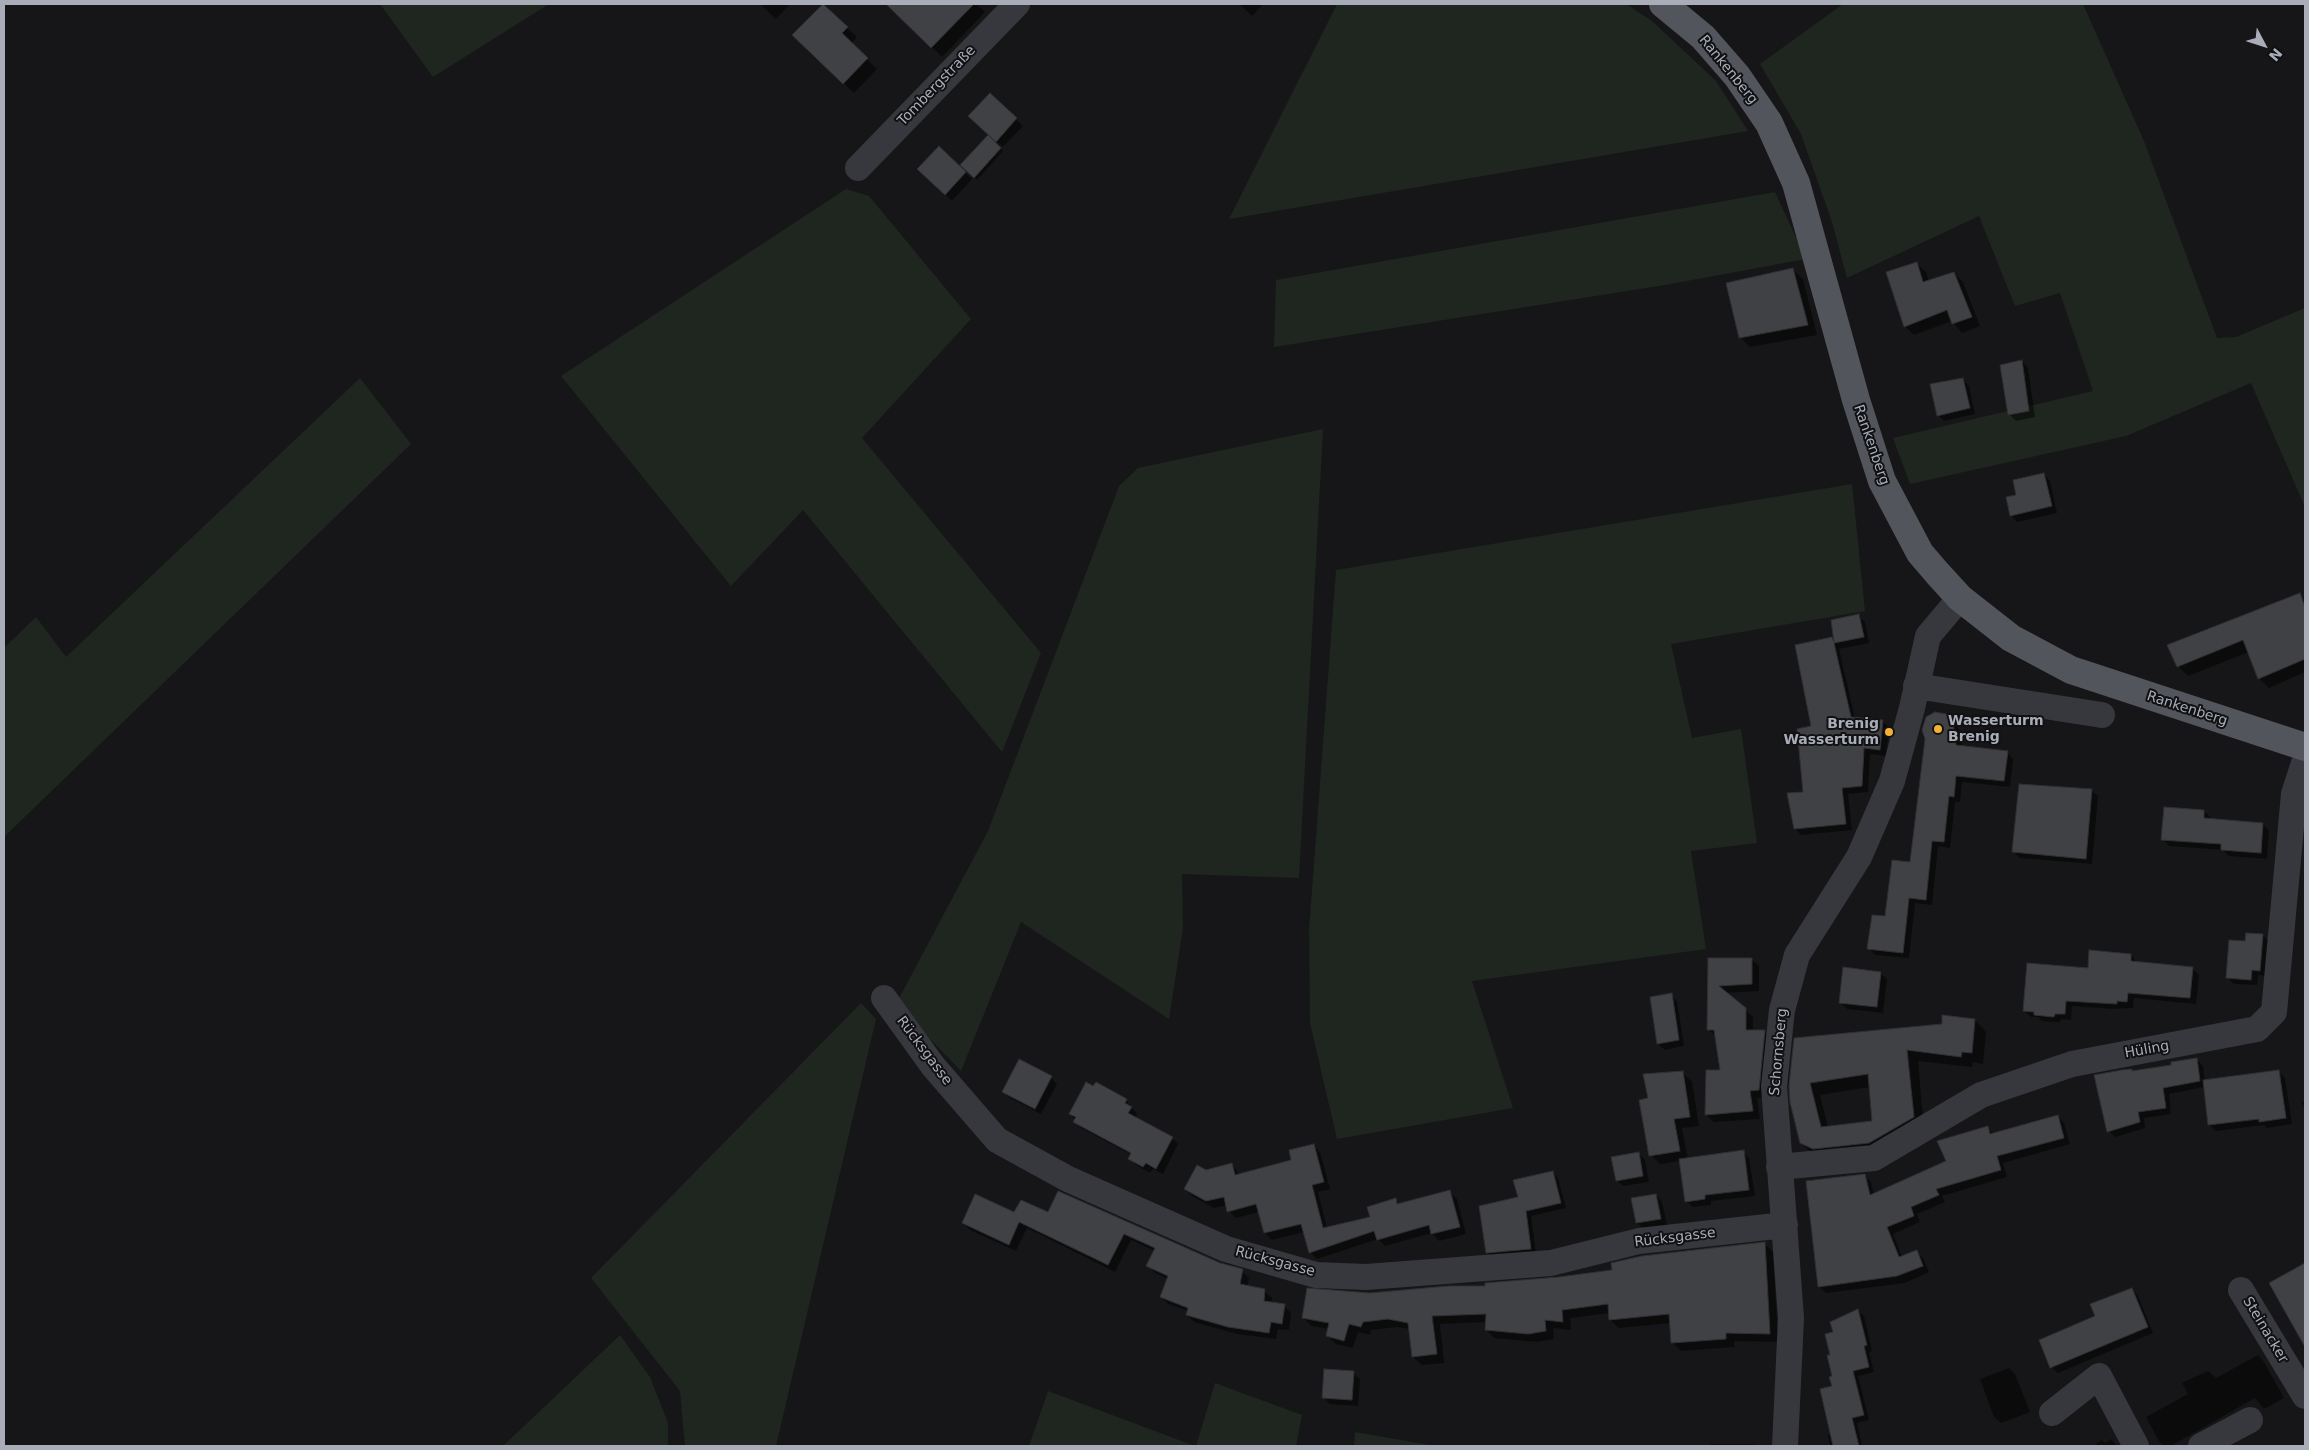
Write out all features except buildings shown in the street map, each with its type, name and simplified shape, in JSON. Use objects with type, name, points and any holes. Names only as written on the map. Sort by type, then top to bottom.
[{"type":"main road","name":"Rankenberg","points":[[1663,4],[1703,37],[1737,76],[1770,123],[1796,184],[1856,400],[1882,481],[1920,553],[1960,598],[2011,638],[2071,670],[2305,747]]},
{"type":"street","name":"Tombergstraße","points":[[858,168],[1017,4]]},
{"type":"street","name":"Schornsberg","points":[[1785,1446],[1791,1318],[1774,1086],[1782,1010],[1797,955],[1859,857],[1892,781],[1928,636],[1960,598]]},
{"type":"street","points":[[1916,686],[2102,715]]},
{"type":"street","name":"Hüling","points":[[1779,1167],[1874,1158],[1981,1095],[2072,1064],[2257,1029],[2274,1012],[2294,794],[2305,760]]},
{"type":"street","name":"Rücksgasse","points":[[884,998],[933,1066],[997,1140],[1068,1179],[1226,1248],[1316,1275],[1366,1277],[1551,1263],[1639,1241],[1785,1225]]},
{"type":"street","name":"Steinacker","points":[[2241,1290],[2305,1396]]},
{"type":"street","points":[[2052,1412],[2099,1376],[2136,1446]]},
{"type":"street","points":[[2201,1446],[2250,1420]]},
{"type":"shaded area","points":[[380,4],[549,4],[433,77]]},
{"type":"shaded area","points":[[1337,4],[1626,4],[1652,21],[1716,81],[1748,131],[1229,219]]},
{"type":"shaded area","points":[[1843,4],[2083,4],[2144,141],[2217,338],[2236,337],[2305,308],[2305,507],[2251,383],[2126,436],[1910,484],[1893,438],[2093,391],[2060,293],[2015,306],[1979,216],[1847,278],[1832,222],[1801,134],[1760,64]]},
{"type":"shaded area","points":[[846,189],[869,196],[971,319],[862,438],[1041,653],[1002,752],[803,510],[731,586],[561,376]]},
{"type":"shaded area","points":[[1775,192],[1806,259],[1665,285],[1274,347],[1276,280]]},
{"type":"shaded area","points":[[360,378],[411,444],[4,837],[4,648],[36,617],[66,657]]},
{"type":"shaded area","points":[[1323,429],[1299,878],[1182,874],[1183,928],[1169,1019],[1021,922],[961,1071],[896,1004],[988,831],[1119,486],[1138,468]]},
{"type":"shaded area","points":[[1852,484],[1865,611],[1671,644],[1692,738],[1741,729],[1757,843],[1691,851],[1706,949],[1472,981],[1513,1108],[1337,1139],[1310,1023],[1309,930],[1336,570]]},
{"type":"shaded area","points":[[861,1003],[876,1019],[776,1446],[685,1446],[680,1391],[591,1278]]},
{"type":"shaded area","points":[[620,1335],[650,1377],[668,1423],[668,1446],[503,1446]]},
{"type":"shaded area","points":[[1215,1383],[1302,1415],[1296,1446],[1196,1446]]},
{"type":"shaded area","points":[[1048,1391],[1195,1446],[1029,1446]]},
{"type":"shaded area","points":[[1355,1432],[1436,1446],[1354,1446]]},
{"type":"place","name":"Wasserturm Brenig","points":[[1938,729]]},
{"type":"place","name":"Brenig Wasserturm","points":[[1889,732]]}]
